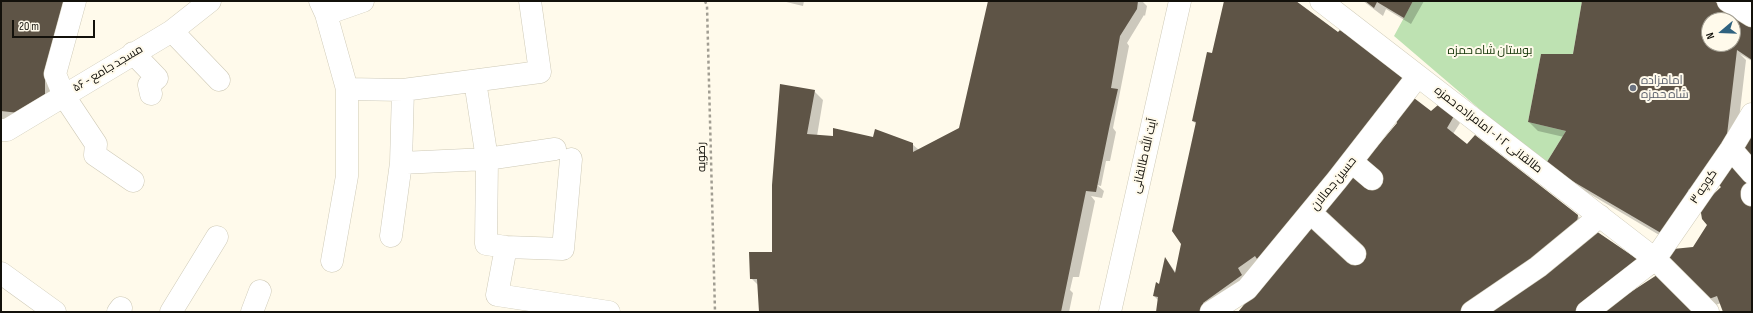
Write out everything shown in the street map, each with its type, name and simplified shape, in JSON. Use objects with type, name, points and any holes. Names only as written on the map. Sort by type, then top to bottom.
[{"type":"street","points":[[75,1],[55,74],[64,96],[96,144],[94,155],[132,181]]},
{"type":"street","name":"۵۶ - مسجد جامع","points":[[1,130],[7,130],[172,30],[210,1]]},
{"type":"street","points":[[332,261],[347,176],[347,89],[323,7],[363,1]]},
{"type":"street","points":[[347,89],[403,90],[540,72],[530,1]]},
{"type":"street","name":"آیت الله طالقانی","points":[[1110,312],[1180,1]]},
{"type":"street","name":"طالقانی ۱۰۲ - امامزاده حمزه","points":[[1321,1],[1655,259],[1708,312]]},
{"type":"street","points":[[1732,2],[1752,16]]},
{"type":"street","points":[[172,30],[219,80]]},
{"type":"street","points":[[133,53],[157,78],[149,85],[151,94]]},
{"type":"street","name":"حسین جمالان","points":[[1212,312],[1247,289],[1352,162],[1418,76]]},
{"type":"street","points":[[402,163],[487,159],[563,154],[563,249],[506,247],[486,244],[487,159],[475,81]]},
{"type":"street","points":[[391,236],[402,163],[403,90]]},
{"type":"street","name":"کوچه ۳","points":[[1587,312],[1655,259],[1731,149],[1752,114]]},
{"type":"street","points":[[1731,149],[1752,173]]},
{"type":"street","points":[[1352,162],[1372,179]]},
{"type":"street","points":[[1311,213],[1355,254]]},
{"type":"street","points":[[1472,312],[1538,266],[1600,216]]},
{"type":"street","points":[[171,312],[217,237]]},
{"type":"street","points":[[506,247],[497,295],[609,312]]},
{"type":"street","points":[[1,274],[55,312]]},
{"type":"street","points":[[252,312],[260,292]]},
{"type":"path","name":"رضویه","points":[[705,1],[707,6],[715,312]]},
{"type":"green space","name":"بوستان شاه حمزه","points":[[1413,1],[1582,1],[1573,54],[1541,54],[1528,122],[1566,131],[1545,165],[1394,36]]},
{"type":"building","points":[[1,1],[64,1],[45,74],[45,97],[19,113],[1,111]]},
{"type":"building","points":[[988,1],[1138,1],[1137,9],[1120,36],[1111,88],[1118,89],[1096,192],[1086,191],[1061,312],[759,312],[757,279],[750,279],[749,252],[772,252],[772,185],[780,84],[815,90],[807,134],[833,136],[833,128],[873,137],[875,129],[913,143],[913,152],[959,128]]},
{"type":"building","points":[[1224,1],[1296,1],[1338,32],[1340,30],[1361,44],[1407,80],[1284,234],[1257,259],[1255,256],[1238,268],[1242,275],[1203,303],[1205,308],[1200,312],[1156,312],[1158,297],[1153,296],[1156,282],[1159,284],[1165,257],[1175,273],[1181,244],[1172,231],[1196,122],[1192,121],[1207,52],[1212,53]]},
{"type":"building","points":[[1365,1],[1413,1],[1404,18],[1377,2],[1374,8]]},
{"type":"building","name":"امامزاده شاه حمزه","points":[[1582,1],[1714,1],[1731,12],[1701,12],[1701,52],[1737,52],[1726,143],[1696,187],[1689,189],[1676,218],[1661,233],[1545,165],[1566,131],[1528,122],[1541,54],[1573,54]]},
{"type":"building","name":"امامزاده شاه حمزه","points":[[1741,18],[1752,25],[1752,60],[1740,52]]},
{"type":"building","points":[[1414,98],[1431,111],[1438,105],[1454,116],[1447,128],[1467,144],[1475,135],[1578,215],[1576,231],[1462,312],[1238,312],[1318,215],[1371,145],[1375,149],[1397,123],[1394,117]]},
{"type":"building","points":[[1752,129],[1752,169],[1737,153]]},
{"type":"building","points":[[1736,158],[1752,178],[1752,312],[1723,312],[1717,296],[1701,302],[1669,258],[1673,249],[1693,247],[1707,225],[1702,219],[1700,207],[1721,187],[1715,181]]},
{"type":"building","points":[[1593,229],[1649,267],[1578,312],[1480,312]]},
{"type":"building","points":[[1660,273],[1699,312],[1600,312]]},
{"type":"place","name":"امامزاده شاه حمزه","points":[[1633,88]]}]
